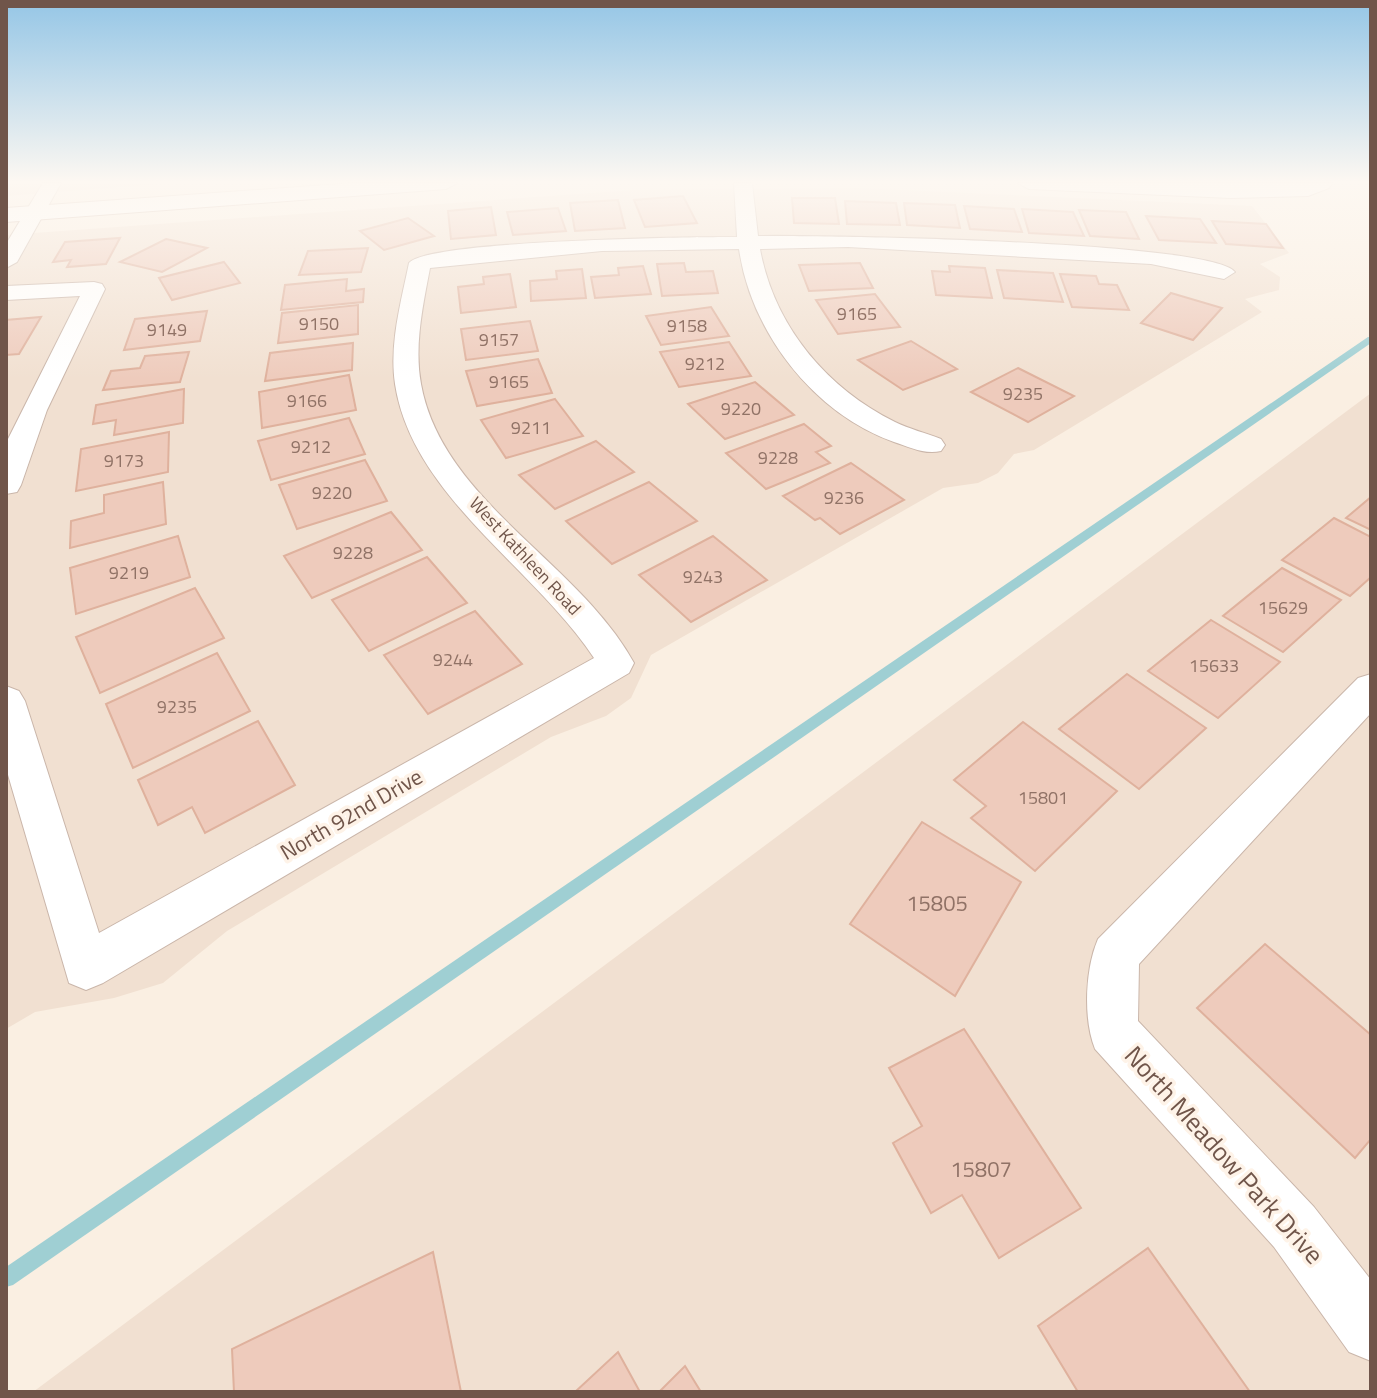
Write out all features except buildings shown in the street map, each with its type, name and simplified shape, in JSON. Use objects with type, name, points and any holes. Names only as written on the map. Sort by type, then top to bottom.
[{"type":"street","name":"West Kathleen Road","points":[[561,248],[420,263],[412,303],[408,384],[419,427],[456,482],[519,553],[575,605],[616,663]]},
{"type":"street","points":[[750,248],[768,314],[791,349],[818,379],[884,428],[931,445]]},
{"type":"street","points":[[982,248],[1151,258],[1224,272]]},
{"type":"street","points":[[6,293],[94,289],[82,324],[54,370],[18,444],[6,485]]},
{"type":"street","name":"North 92nd Drive","points":[[6,701],[86,966],[616,663]]},
{"type":"street","name":"North Meadow Park Drive","points":[[1370,690],[1115,955],[1113,1031],[1294,1227],[1371,1330]]},
{"type":"shaded area","points":[[6,248],[1285,248],[1289,253],[1260,264],[1280,277],[1279,290],[1245,299],[1262,312],[1034,450],[1014,454],[998,473],[978,483],[943,488],[651,655],[631,698],[606,716],[551,737],[227,931],[163,983],[114,998],[35,1012],[6,1029]]},
{"type":"shaded area","points":[[1371,393],[1371,1392],[33,1392]]},
{"type":"waterway","points":[[6,1278],[1371,339]]}]
